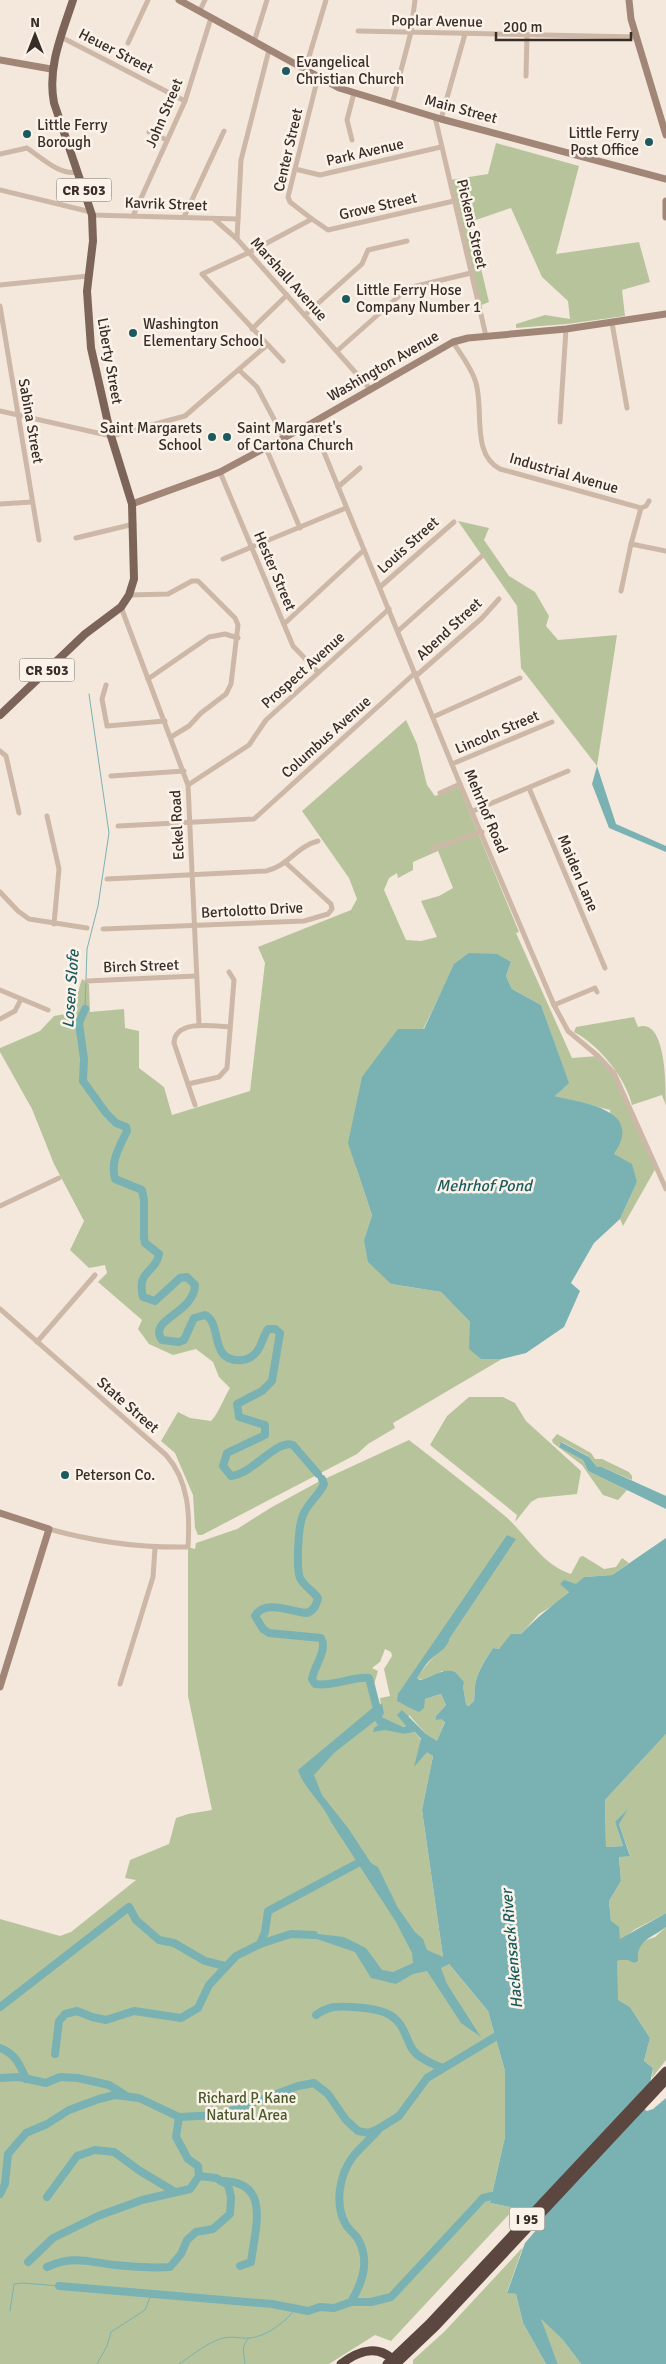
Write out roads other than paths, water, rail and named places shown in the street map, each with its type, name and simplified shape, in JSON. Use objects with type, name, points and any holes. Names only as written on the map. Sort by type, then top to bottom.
[{"type":"highway","name":"I 95","points":[[386,2364],[429,2324],[666,2071]]},
{"type":"highway","name":"I 95","points":[[396,2364],[436,2326],[666,2080]]},
{"type":"highway","points":[[341,2364],[356,2353],[371,2350],[387,2354],[396,2364]]},
{"type":"main road","name":"Liberty Street","points":[[0,715],[95,627],[121,607],[129,595],[135,571],[132,504],[111,436],[91,348],[87,307],[88,276],[93,241],[92,213],[54,103],[51,70],[73,0]]},
{"type":"street","points":[[128,42],[148,0]]},
{"type":"street","name":"Main Street","points":[[179,0],[318,77],[354,94],[666,180]]},
{"type":"street","points":[[199,12],[205,0]]},
{"type":"street","points":[[254,42],[267,0]]},
{"type":"street","points":[[305,70],[326,0]]},
{"type":"street","points":[[392,104],[411,32],[415,0]]},
{"type":"street","points":[[624,0],[666,135]]},
{"type":"street","points":[[629,0],[631,19]]},
{"type":"street","name":"John Street","points":[[133,216],[185,100],[211,18]]},
{"type":"street","name":"Poplar Avenue","points":[[358,31],[636,37]]},
{"type":"street","points":[[438,118],[465,34]]},
{"type":"street","points":[[526,76],[527,35]]},
{"type":"street","name":"Heuer Street","points":[[61,37],[185,100]]},
{"type":"street","name":"Marshall Avenue","points":[[269,50],[241,160],[237,239],[371,390]]},
{"type":"street","points":[[0,60],[51,70]]},
{"type":"street","name":"Center Street","points":[[312,219],[288,200],[318,77]]},
{"type":"street","points":[[352,140],[347,120],[354,94]]},
{"type":"street","name":"Pickens Street","points":[[438,118],[441,147],[486,336]]},
{"type":"street","points":[[184,217],[224,131]]},
{"type":"street","points":[[149,132],[167,140]]},
{"type":"street","name":"Park Avenue","points":[[295,169],[320,175],[441,147]]},
{"type":"street","points":[[0,154],[27,148],[62,171],[70,174],[78,172]]},
{"type":"street","name":"Kavrik Street","points":[[0,190],[92,213],[238,219]]},
{"type":"street","name":"Grove Street","points":[[312,219],[328,230],[454,201]]},
{"type":"street","points":[[666,201],[666,217]]},
{"type":"street","points":[[214,218],[237,239]]},
{"type":"street","points":[[282,361],[202,274],[248,253],[312,219]]},
{"type":"street","points":[[305,315],[362,264],[371,249],[407,241]]},
{"type":"street","points":[[337,351],[408,288],[471,273]]},
{"type":"street","points":[[0,285],[88,276]]},
{"type":"street","points":[[252,329],[287,295]]},
{"type":"street","name":"Sabina Street","points":[[0,306],[39,540]]},
{"type":"street","name":"Washington Avenue","points":[[132,504],[220,472],[312,423],[453,342],[486,336],[612,323],[666,314]]},
{"type":"street","points":[[612,323],[627,408]]},
{"type":"street","points":[[560,422],[566,329]]},
{"type":"street","name":"Industrial Avenue","points":[[453,342],[476,381],[483,447],[491,462],[500,469],[641,508]]},
{"type":"street","points":[[0,411],[111,436],[185,416],[267,344]]},
{"type":"street","points":[[239,370],[257,387],[284,438]]},
{"type":"street","name":"Mehrhof Road","points":[[312,423],[460,784],[482,832],[554,1006],[568,1031],[598,1056],[614,1073],[666,1189]]},
{"type":"street","points":[[266,448],[300,528]]},
{"type":"street","points":[[338,488],[360,468]]},
{"type":"street","name":"Hester Street","points":[[220,472],[293,646],[318,672]]},
{"type":"street","points":[[621,592],[630,544],[641,508],[646,506],[648,501]]},
{"type":"street","points":[[0,504],[32,502]]},
{"type":"street","points":[[223,558],[252,548],[346,508]]},
{"type":"street","name":"Louis Street","points":[[380,587],[454,522]]},
{"type":"street","points":[[76,538],[134,524]]},
{"type":"street","points":[[630,544],[666,551]]},
{"type":"street","points":[[284,624],[364,550]]},
{"type":"street","points":[[398,631],[482,556]]},
{"type":"street","points":[[129,595],[168,594],[192,581],[198,581],[236,620],[239,630],[231,684],[226,694],[201,713],[188,726],[171,737]]},
{"type":"street","name":"Abend Street","points":[[416,674],[482,618],[498,599]]},
{"type":"street","name":"Eckel Road","points":[[121,607],[188,785],[199,1024]]},
{"type":"street","name":"Prospect Avenue","points":[[188,785],[249,745],[266,720],[389,609]]},
{"type":"street","points":[[148,679],[209,637],[225,634],[238,638]]},
{"type":"street","name":"Columbus Avenue","points":[[190,823],[254,819],[416,674]]},
{"type":"street","points":[[433,717],[520,678]]},
{"type":"street","points":[[106,685],[102,699],[107,726],[165,721]]},
{"type":"street","name":"Lincoln Street","points":[[452,764],[552,722]]},
{"type":"street","points":[[0,751],[6,756],[19,813]]},
{"type":"street","points":[[473,811],[568,770]]},
{"type":"street","points":[[111,776],[184,771]]},
{"type":"street","points":[[440,792],[460,784]]},
{"type":"street","name":"Maiden Lane","points":[[529,788],[605,968]]},
{"type":"street","points":[[47,816],[59,869],[54,924]]},
{"type":"street","points":[[118,826],[190,823]]},
{"type":"street","points":[[432,849],[482,832]]},
{"type":"street","points":[[108,879],[266,871],[278,868],[301,848],[318,841]]},
{"type":"street","name":"Bertolotto Drive","points":[[103,929],[308,921],[330,912],[330,904],[286,862]]},
{"type":"street","points":[[0,892],[24,915],[35,921],[87,928]]},
{"type":"street","points":[[188,1084],[219,1077],[225,1072],[228,1064],[234,980],[229,972]]},
{"type":"street","name":"Birch Street","points":[[87,981],[196,976]]},
{"type":"street","points":[[554,1006],[595,988],[597,992]]},
{"type":"street","points":[[0,990],[48,1010]]},
{"type":"street","points":[[0,1019],[15,1011],[21,999]]},
{"type":"street","points":[[196,1105],[174,1039],[180,1030],[199,1024],[230,1027]]},
{"type":"street","points":[[0,1206],[59,1178]]},
{"type":"street","points":[[37,1342],[95,1275]]},
{"type":"street","name":"State Street","points":[[0,1309],[172,1461],[184,1487],[188,1503],[188,1547],[155,1548]]},
{"type":"street","points":[[0,1513],[85,1540],[155,1548],[153,1577],[120,1684]]},
{"type":"street","points":[[0,1687],[49,1529]]},
{"type":"water","points":[[597,766],[616,824],[666,846],[666,852],[609,828],[592,784]]},
{"type":"water","name":"Mehrhof Pond","points":[[469,953],[497,954],[511,962],[506,976],[512,989],[541,1005],[569,1083],[555,1096],[600,1108],[618,1120],[622,1129],[621,1140],[614,1154],[632,1164],[637,1182],[620,1219],[594,1243],[571,1283],[580,1291],[564,1327],[526,1353],[502,1359],[481,1359],[469,1349],[470,1322],[441,1292],[391,1284],[368,1262],[364,1240],[372,1215],[348,1143],[362,1077],[398,1029],[424,1029],[454,964]]},
{"type":"water","points":[[561,1442],[589,1457],[597,1467],[602,1467],[666,1496],[666,1509],[588,1471],[583,1460],[559,1447]]},
{"type":"water","name":"Hackensack River","points":[[507,1535],[516,1539],[450,1638],[447,1646],[427,1663],[417,1678],[420,1680],[446,1671],[455,1672],[464,1682],[466,1704],[469,1706],[474,1701],[475,1683],[479,1672],[493,1648],[499,1649],[511,1634],[521,1634],[538,1617],[569,1592],[560,1584],[564,1580],[576,1584],[584,1577],[612,1575],[666,1538],[666,1734],[605,1800],[606,1847],[623,1846],[615,1822],[628,1809],[619,1824],[630,1856],[619,1857],[621,1881],[609,1901],[611,1921],[619,1927],[620,1939],[666,1913],[666,1927],[642,1944],[638,1954],[638,1961],[634,1963],[628,1960],[619,1960],[617,1962],[618,2000],[630,2007],[650,2038],[644,2061],[653,2068],[645,2110],[653,2109],[666,2098],[666,2364],[581,2364],[563,2340],[541,2319],[558,2364],[546,2364],[523,2323],[516,2294],[507,2293],[525,2243],[537,2229],[515,2208],[490,2203],[505,2137],[505,2071],[488,2011],[449,1964],[441,1968],[447,1984],[481,2037],[461,2023],[427,1971],[413,1974],[396,1984],[371,1978],[355,1952],[293,1931],[344,1937],[366,1948],[382,1970],[393,1972],[413,1963],[412,1953],[396,1922],[298,1770],[376,1705],[382,1704],[384,1713],[382,1717],[403,1727],[406,1726],[397,1715],[402,1710],[426,1734],[437,1741],[445,1722],[441,1719],[436,1720],[436,1716],[446,1705],[441,1694],[425,1699],[424,1708],[419,1712],[397,1701],[398,1694]],"holes":[[[375,1721],[378,1725],[374,1728],[373,1732],[385,1730],[405,1734],[415,1732],[421,1739],[414,1767],[427,1752],[433,1756],[422,1810],[443,1957],[427,1950],[423,1939],[415,1932],[398,1908],[378,1867],[371,1863],[348,1828],[322,1795],[314,1775],[334,1753]]]},
{"type":"waterway","name":"Losen Slofe","points":[[85,1009],[87,949],[98,906],[109,833],[89,694]]},
{"type":"waterway","name":"Losen Slofe","points":[[85,1009],[79,1023],[84,1059],[83,1081],[106,1113],[116,1123],[126,1127],[127,1131],[115,1160],[115,1179],[142,1190],[145,1243],[159,1254],[142,1282],[143,1297],[155,1301],[180,1278],[187,1277],[195,1285],[193,1295],[187,1303],[161,1327],[159,1333],[162,1340],[179,1342],[184,1340],[194,1318],[205,1315],[214,1326],[220,1349],[224,1355],[231,1359],[242,1360],[249,1358],[257,1352],[268,1329],[275,1329],[280,1333],[272,1381],[262,1391],[237,1404],[239,1417],[265,1425],[265,1435],[227,1453],[223,1466],[231,1476],[239,1474],[279,1447],[293,1445],[318,1474]]},
{"type":"waterway","name":"Losen Slofe","points":[[322,1479],[324,1484],[306,1509],[302,1518],[298,1545],[300,1578],[318,1598],[315,1605],[307,1613],[272,1607],[259,1611],[255,1616],[263,1629],[269,1633],[321,1638],[323,1643],[322,1653],[312,1679],[315,1684],[322,1685],[369,1678],[376,1705]]},
{"type":"waterway","points":[[260,1944],[265,1932],[268,1911],[358,1863]]},
{"type":"waterway","points":[[0,2007],[129,1907],[136,1920],[159,1940],[174,1943],[205,1961],[225,1966]]},
{"type":"waterway","points":[[55,2054],[59,2021],[65,2014],[77,2011],[106,2020],[134,2011],[181,2018],[198,2008],[209,1985],[236,1956],[260,1944],[291,1934],[314,1935]]},
{"type":"waterway","points":[[316,2015],[333,2007],[367,2008],[386,2013],[398,2022],[411,2047],[417,2054],[443,2068]]},
{"type":"waterway","points":[[0,2194],[5,2184],[8,2154],[26,2133],[47,2124],[69,2110],[99,2099],[115,2095],[139,2098],[179,2117],[219,2115],[298,2086],[314,2083],[328,2094],[346,2120],[358,2131],[369,2133],[399,2116],[427,2078],[495,2037]]},
{"type":"waterway","points":[[0,2048],[13,2056],[26,2079]]},
{"type":"waterway","points":[[0,2078],[19,2077],[46,2083],[60,2077],[78,2078],[109,2085],[125,2095]]},
{"type":"waterway","points":[[28,2262],[53,2238],[98,2216],[142,2200],[190,2189],[199,2176],[198,2166],[188,2159],[176,2137],[179,2117]]},
{"type":"waterway","points":[[351,2302],[361,2280],[364,2257],[359,2241],[346,2225],[342,2215],[339,2199],[341,2181],[352,2158],[378,2130]]},
{"type":"waterway","points":[[47,2197],[77,2156],[95,2150],[114,2152],[140,2171],[175,2192]]},
{"type":"waterway","points":[[47,2267],[56,2263],[73,2260],[135,2267],[170,2267],[181,2254],[187,2240],[196,2232],[213,2229],[230,2214],[231,2197],[228,2185],[216,2178],[199,2176]]},
{"type":"waterway","points":[[221,2181],[237,2183],[248,2189],[254,2198],[257,2209],[251,2262],[240,2266]]},
{"type":"waterway","points":[[59,2286],[272,2304],[308,2311],[320,2307],[334,2308],[351,2302],[371,2302],[391,2297],[483,2198],[492,2196]]},
{"type":"waterway","points":[[10,2311],[14,2284],[59,2286]]},
{"type":"waterway","points":[[97,2364],[107,2346],[111,2332],[145,2310],[151,2295]]},
{"type":"waterway","points":[[179,2364],[220,2339],[229,2337],[250,2338],[263,2334],[287,2319],[295,2309]]},
{"type":"waterway","points":[[245,2364],[243,2353],[246,2341],[249,2338]]},
{"type":"place","name":"Evangelical Christian Church","points":[[286,71]]},
{"type":"place","name":"Little Ferry Borough","points":[[27,134]]},
{"type":"place","name":"Little Ferry Post Office","points":[[649,142]]},
{"type":"place","name":"Little Ferry Hose Company Number 1","points":[[346,299]]},
{"type":"place","name":"Washington Elementary School","points":[[133,333]]},
{"type":"place","name":"Saint Margarets School","points":[[212,437]]},
{"type":"place","name":"Saint Margaret's of Cartona Church","points":[[227,437]]},
{"type":"place","name":"Peterson Co.","points":[[65,1475]]},
{"type":"park label","name":"Richard P. Kane Natural Area","points":[[247,2106]]}]
